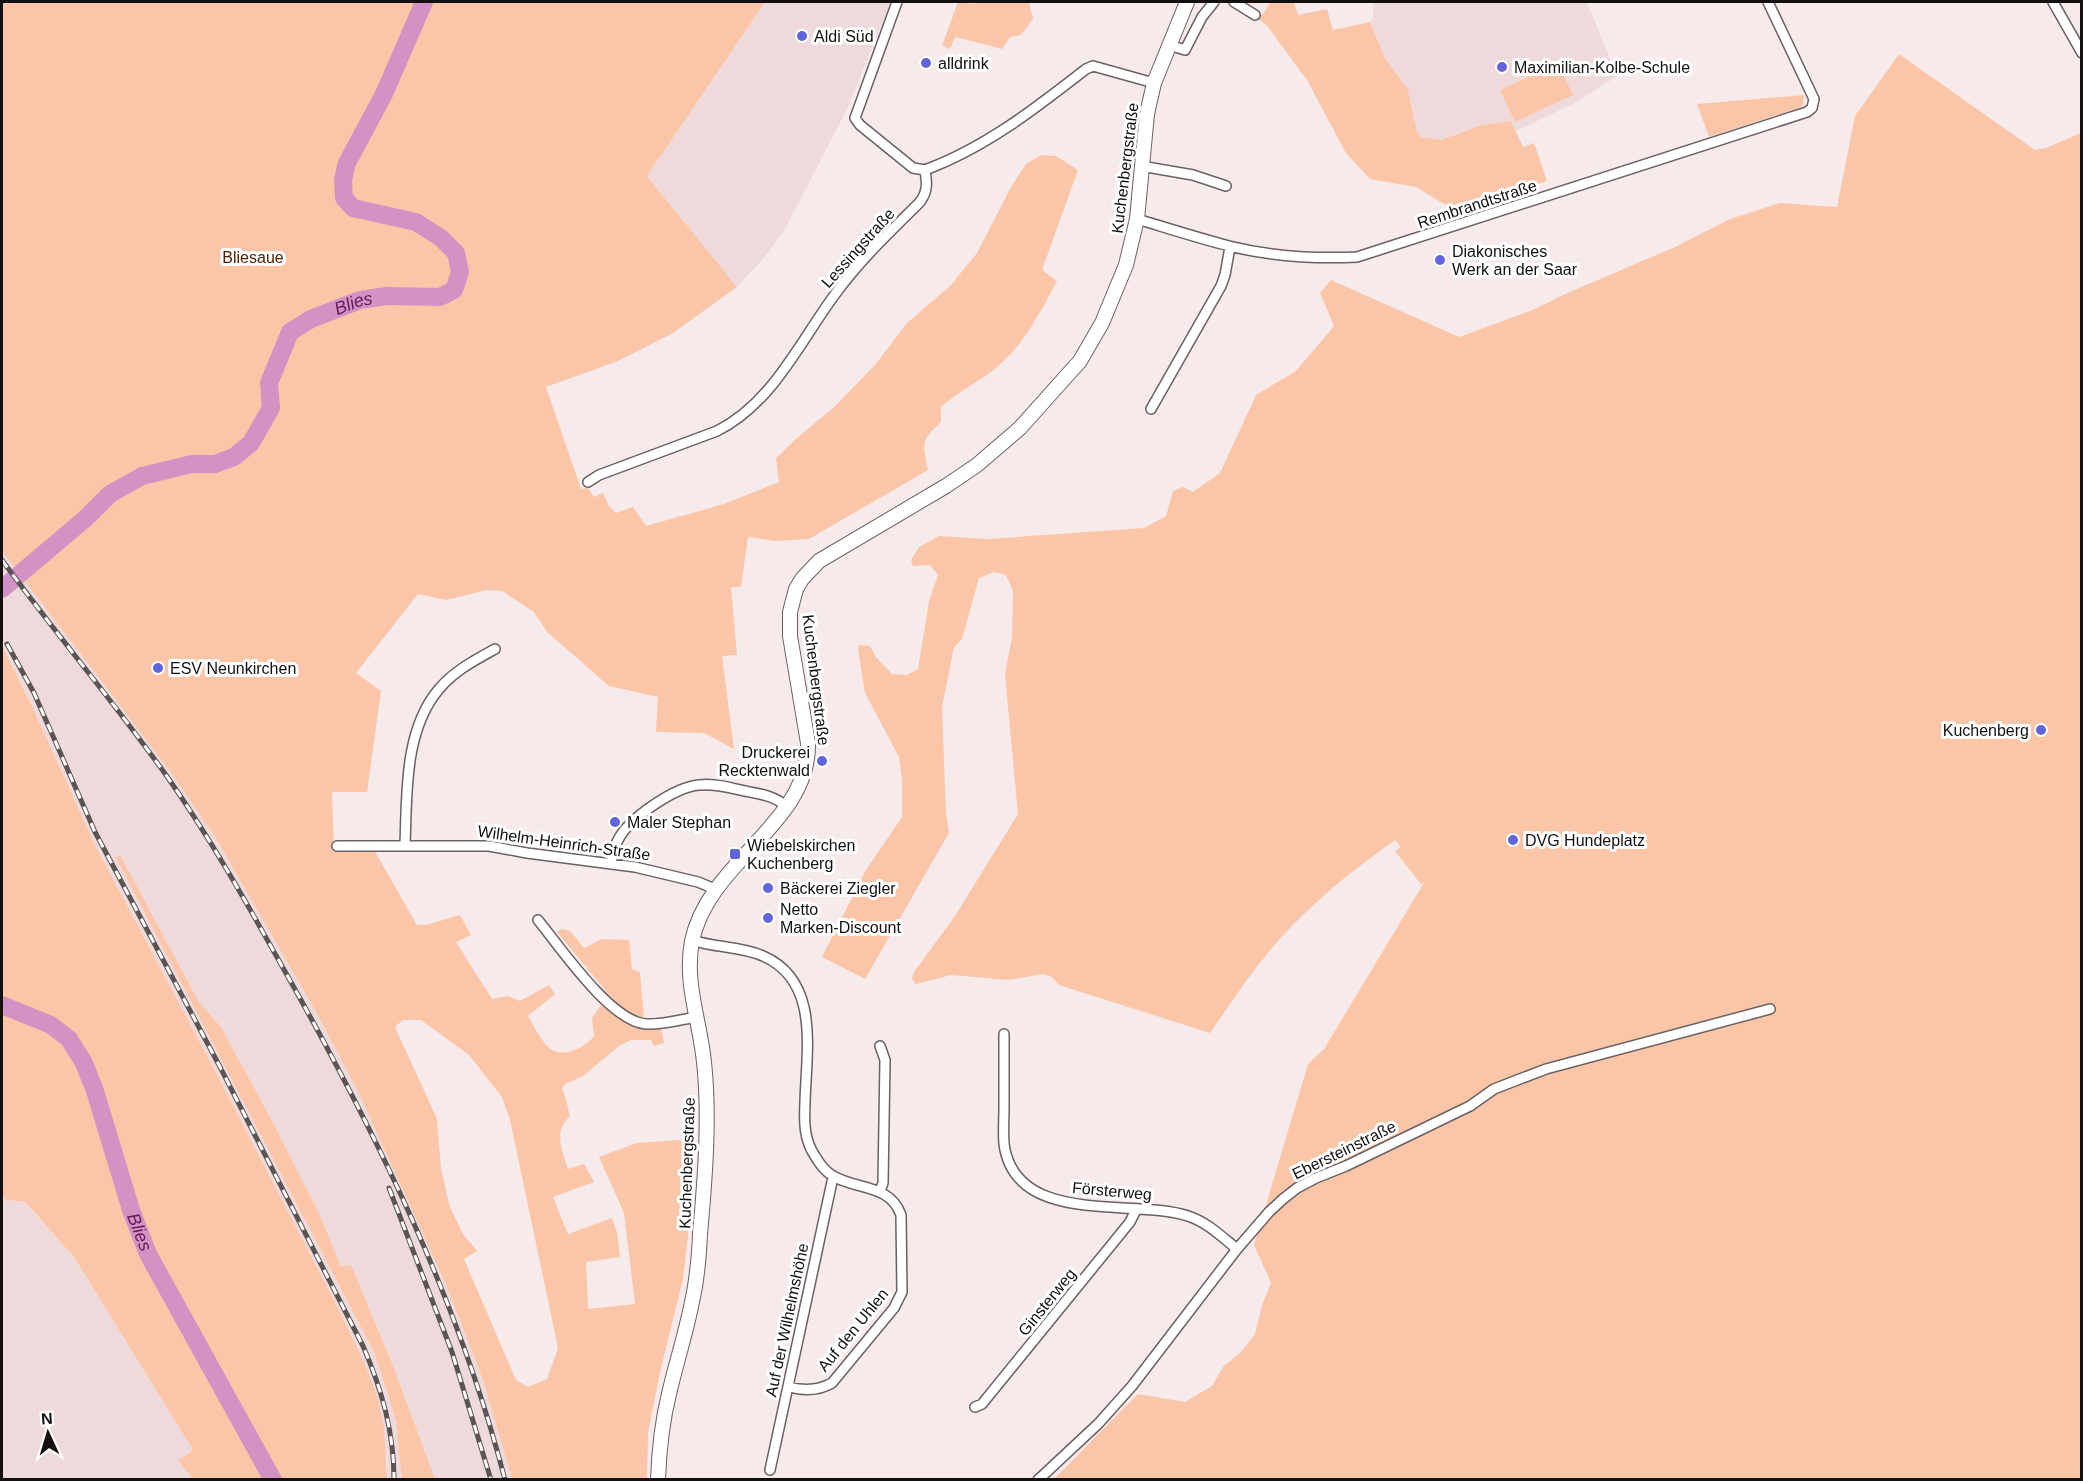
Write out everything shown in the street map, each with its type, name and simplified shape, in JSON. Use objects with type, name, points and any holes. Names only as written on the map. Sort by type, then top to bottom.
[{"type":"main road","name":"Kuchenbergstraße","points":[[658,1479],[665,1410],[692,1302],[700,1234],[706,1097],[704,1060],[688,967],[692,940],[704,907],[715,889],[787,807],[802,781],[808,755],[807,729],[789,623],[792,599],[802,579],[819,561],[839,547],[946,486],[977,465],[1046,402],[1080,361],[1102,323],[1126,265],[1137,219],[1147,114],[1154,83],[1186,2]]},
{"type":"street","points":[[897,2],[855,118],[860,125],[914,168],[925,170],[965,152],[1010,126],[1093,66],[1154,83]]},
{"type":"street","points":[[1170,45],[1185,50],[1202,17],[1214,2]]},
{"type":"street","points":[[1234,2],[1255,15]]},
{"type":"street","name":"Rembrandtstraße","points":[[1137,219],[1230,247],[1289,256],[1345,258],[1368,255],[1807,112],[1815,102],[1768,2]]},
{"type":"street","points":[[2052,2],[2082,53]]},
{"type":"street","points":[[1141,165],[1193,175],[1226,186]]},
{"type":"street","name":"Lessingstraße","points":[[588,482],[599,475],[717,431],[730,425],[752,408],[771,387],[851,274],[920,202],[927,186],[925,170]]},
{"type":"street","points":[[1151,409],[1221,286],[1230,247]]},
{"type":"street","points":[[405,845],[409,769],[412,748],[423,717],[438,690],[449,679],[495,649]]},
{"type":"street","points":[[611,863],[618,840],[628,826],[684,788],[699,784],[716,785],[768,795],[787,807]]},
{"type":"street","name":"Wilhelm-Heinrich-Straße","points":[[337,846],[489,846],[611,863],[698,882],[715,889]]},
{"type":"street","points":[[538,920],[602,998],[628,1019],[645,1024],[696,1017]]},
{"type":"street","points":[[692,940],[764,956],[784,969],[801,991],[806,1011],[804,1121],[806,1137],[815,1157],[833,1177]]},
{"type":"street","name":"Ebersteinstraße","points":[[1038,1479],[1098,1424],[1132,1386],[1237,1249],[1269,1212],[1297,1188],[1470,1107],[1494,1089],[1515,1079],[1770,1009]]},
{"type":"street","name":"Försterweg","points":[[1004,1034],[1004,1144],[1017,1173],[1032,1189],[1056,1200],[1072,1204],[1173,1212],[1190,1216],[1237,1249]]},
{"type":"street","points":[[880,1046],[885,1060],[880,1191]]},
{"type":"street","name":"Auf den Uhlen","points":[[789,1387],[816,1389],[832,1383],[899,1301],[903,1283],[901,1215],[898,1206],[880,1191],[833,1177]]},
{"type":"street","name":"Auf der Wilhelmshöhe","points":[[770,1470],[833,1177]]},
{"type":"street","name":"Ginsterweg","points":[[975,1407],[982,1404],[1029,1347],[1130,1222],[1136,1210]]},
{"type":"shaded area","points":[[765,2],[891,2],[846,111],[786,227],[768,253],[737,287],[647,176]]},
{"type":"shaded area","name":"Maximilian-Kolbe-Schule","points":[[1373,2],[1587,2],[1617,76],[1577,102],[1516,131],[1511,121],[1482,125],[1441,140],[1425,139],[1417,132],[1408,90],[1385,58],[1370,22],[1373,19]]},
{"type":"shaded area","points":[[2,551],[170,771],[215,837],[320,1019],[360,1096],[447,1287],[483,1380],[512,1479],[435,1479],[392,1363],[351,1265],[341,1268],[319,1213],[270,1117],[221,1027],[199,1002],[120,856],[116,858],[375,1354],[396,1421],[402,1459],[402,1479],[387,1479],[387,1461],[378,1398],[365,1364],[214,1069],[95,845],[2,646]]},
{"type":"shaded area","points":[[2,1195],[7,1200],[24,1202],[74,1257],[193,1450],[178,1460],[193,1479],[2,1479]]},
{"type":"green space","name":"Bliesaue","points":[[2,2],[765,2],[647,176],[737,287],[673,333],[618,361],[546,387],[581,489],[588,488],[594,497],[603,493],[609,506],[616,513],[633,507],[646,526],[724,504],[779,482],[776,458],[834,407],[875,365],[907,323],[950,286],[977,253],[1011,187],[1026,164],[1041,155],[1056,156],[1078,170],[1042,270],[1057,281],[1029,330],[1012,353],[991,372],[941,407],[941,422],[929,434],[925,443],[928,470],[809,539],[776,541],[748,537],[741,587],[731,587],[737,655],[722,656],[734,749],[704,733],[656,732],[658,697],[609,686],[547,632],[534,612],[502,591],[486,590],[446,600],[418,594],[356,673],[381,691],[367,792],[332,792],[334,848],[373,848],[417,925],[426,925],[460,915],[471,935],[456,942],[492,999],[508,996],[520,1001],[549,985],[555,994],[528,1016],[542,1039],[552,1050],[572,1051],[590,1041],[594,1036],[592,1018],[601,1005],[633,1026],[661,1028],[664,1043],[654,1046],[651,1040],[631,1040],[619,1046],[583,1076],[565,1084],[562,1089],[570,1116],[560,1135],[563,1155],[568,1169],[584,1164],[594,1182],[553,1197],[568,1234],[612,1218],[617,1232],[620,1257],[586,1262],[588,1309],[635,1304],[624,1213],[599,1157],[637,1143],[679,1140],[693,1148],[690,1219],[683,1279],[648,1432],[647,1479],[512,1479],[483,1380],[447,1287],[360,1096],[320,1019],[215,837],[170,771],[2,551]],"holes":[[[403,1020],[421,1020],[469,1055],[502,1097],[510,1120],[558,1348],[547,1379],[528,1387],[516,1380],[464,1259],[477,1251],[463,1234],[450,1207],[441,1169],[437,1119],[395,1027]]]},
{"type":"green space","points":[[958,2],[975,4],[976,2],[1029,2],[1033,19],[1021,35],[1010,37],[1002,49],[955,37],[950,49],[942,46]]},
{"type":"green space","points":[[1271,2],[1294,2],[1298,15],[1327,9],[1333,30],[1370,22],[1385,58],[1408,90],[1417,132],[1421,137],[1441,140],[1482,125],[1511,121],[1523,147],[1534,143],[1547,181],[1454,210],[1416,187],[1370,179],[1346,153],[1307,80],[1268,27],[1259,19]]},
{"type":"green space","points":[[1899,54],[2035,150],[2046,148],[2081,133],[2081,1479],[1054,1479],[1138,1394],[1185,1402],[1212,1386],[1223,1367],[1241,1352],[1255,1334],[1262,1305],[1271,1283],[1254,1245],[1308,1064],[1324,1049],[1425,881],[1421,884],[1395,851],[1401,847],[1395,840],[1342,880],[1292,925],[1242,986],[1210,1033],[1059,985],[1052,977],[1043,974],[1009,980],[951,975],[916,984],[912,979],[914,972],[955,916],[1018,814],[1005,675],[1012,637],[1013,591],[1006,575],[994,572],[979,578],[962,639],[954,647],[942,707],[946,814],[949,833],[865,979],[822,957],[866,870],[902,817],[899,757],[865,693],[859,645],[870,646],[876,657],[892,674],[907,675],[918,669],[929,601],[938,575],[930,565],[913,566],[911,560],[919,547],[939,536],[988,539],[1144,528],[1166,516],[1173,491],[1183,487],[1193,492],[1220,473],[1256,395],[1296,371],[1334,326],[1320,293],[1331,280],[1459,337],[1533,310],[1675,247],[1730,219],[1780,203],[1837,207],[1855,116]]},
{"type":"green space","points":[[1558,64],[1573,95],[1515,122],[1500,90]]},
{"type":"green space","points":[[1804,95],[1803,105],[1799,108],[1709,137],[1697,104]]},
{"type":"green space","points":[[2,646],[95,845],[214,1069],[365,1364],[378,1398],[384,1428],[387,1479],[193,1479],[178,1460],[193,1450],[74,1257],[25,1202],[7,1200],[2,1195]]},
{"type":"green space","points":[[120,855],[199,1002],[221,1027],[270,1117],[319,1213],[341,1267],[351,1265],[392,1363],[435,1479],[402,1479],[396,1421],[375,1354],[116,858]]},
{"type":"green space","points":[[562,929],[570,931],[584,948],[602,939],[629,940],[632,969],[640,972],[644,1017],[635,1017],[621,1009],[557,932]]},
{"type":"waterway","name":"Blies","points":[[2,589],[86,518],[110,494],[142,476],[192,464],[215,464],[234,457],[251,443],[271,408],[269,383],[290,332],[311,319],[360,300],[387,296],[440,297],[454,290],[460,272],[456,253],[441,238],[416,222],[353,208],[344,198],[343,180],[347,163],[384,94],[424,2]]},
{"type":"waterway","name":"Blies","points":[[2,1005],[51,1025],[69,1039],[84,1063],[95,1091],[131,1210],[148,1254],[273,1480]]},
{"type":"railway","points":[[2,560],[183,799],[244,899],[320,1035],[383,1158],[440,1284],[486,1413],[505,1480]]},
{"type":"railway","points":[[7,644],[34,693],[95,832],[219,1065],[363,1346],[386,1412],[392,1445],[394,1480]]},
{"type":"railway","points":[[389,1188],[452,1352],[491,1480]]},
{"type":"place","name":"Aldi Süd","points":[[802,36]]},
{"type":"place","name":"alldrink","points":[[926,63]]},
{"type":"place","name":"Maximilian-Kolbe-Schule","points":[[1502,67]]},
{"type":"place","name":"Diakonisches Werk an der Saar","points":[[1440,260]]},
{"type":"place","name":"ESV Neunkirchen","points":[[158,668]]},
{"type":"place","name":"Kuchenberg","points":[[2041,730]]},
{"type":"place","name":"Druckerei Recktenwald","points":[[822,761]]},
{"type":"place","name":"Maler Stephan","points":[[615,822]]},
{"type":"place","name":"DVG Hundeplatz","points":[[1513,840]]},
{"type":"place","name":"Wiebelskirchen Kuchenberg","points":[[735,854]]},
{"type":"place","name":"Bäckerei Ziegler","points":[[768,888]]},
{"type":"place","name":"Netto Marken-Discount","points":[[768,918]]}]
